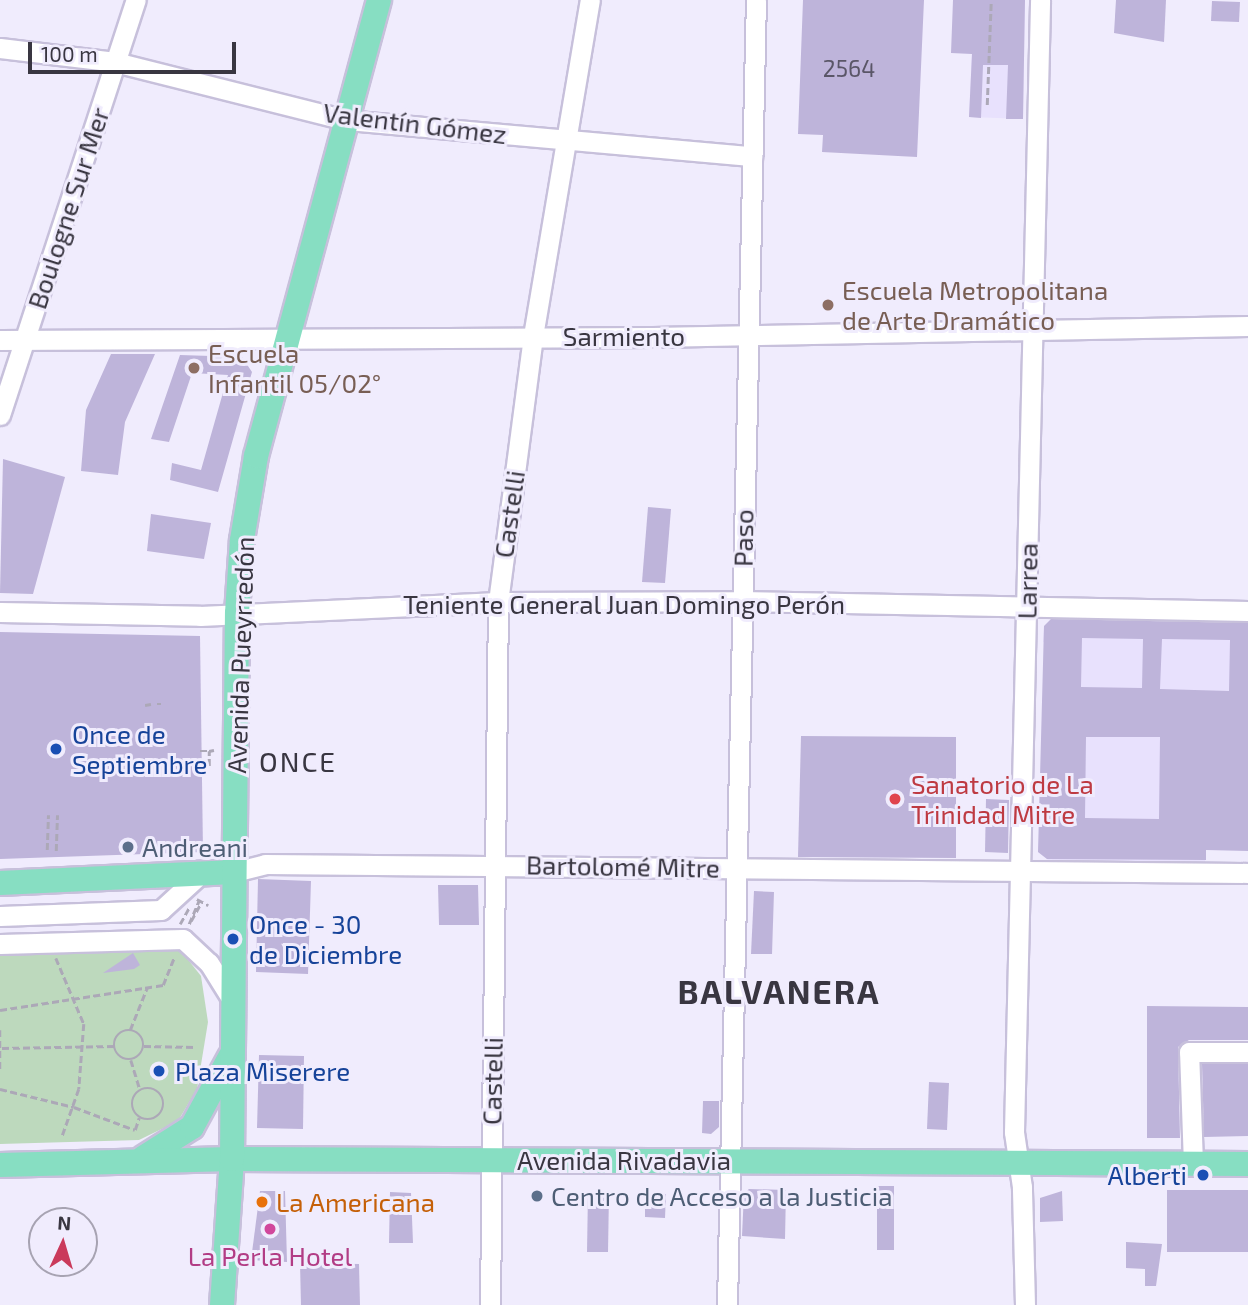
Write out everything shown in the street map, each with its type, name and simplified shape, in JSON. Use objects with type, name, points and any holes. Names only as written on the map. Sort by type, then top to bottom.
[{"type":"main road","name":"Avenida Pueyrredón","points":[[222,1305],[232,1160],[237,613],[254,467],[379,0]]},
{"type":"main road","name":"Bartolomé Mitre","points":[[0,883],[199,894],[234,872]]},
{"type":"main road","points":[[136,1161],[192,1127],[234,1046]]},
{"type":"main road","name":"Avenida Rivadavia","points":[[0,1165],[232,1160],[1248,1164]]},
{"type":"street","name":"Boulogne Sur Mer","points":[[0,415],[136,0]]},
{"type":"street","name":"Castelli","points":[[490,1305],[498,601],[533,336],[590,0]]},
{"type":"street","name":"Paso","points":[[727,1305],[756,0]]},
{"type":"street","name":"Larrea","points":[[1020,1162],[1014,1132],[1040,0]]},
{"type":"street","name":"Valentín Gómez","points":[[0,48],[115,62],[346,120],[752,156]]},
{"type":"street","name":"Sarmiento","points":[[0,340],[748,335],[1033,326],[1248,327]]},
{"type":"street","name":"Teniente General Juan Domingo Perón","points":[[0,612],[237,613],[498,601],[1027,603],[1248,611]]},
{"type":"street","name":"Bartolomé Mitre","points":[[234,872],[265,864],[1248,873]]},
{"type":"street","points":[[0,916],[161,910],[199,894]]},
{"type":"street","points":[[0,944],[183,939],[209,963],[235,1004]]},
{"type":"street","points":[[1193,1164],[1189,1052],[1248,1052]]},
{"type":"street","points":[[1020,1162],[1025,1305]]},
{"type":"path","points":[[987,105],[991,0]]},
{"type":"path","points":[[145,705],[151,704]]},
{"type":"path","points":[[200,751],[214,750]]},
{"type":"path","points":[[201,767],[209,766],[209,751]]},
{"type":"path","points":[[47,850],[48,815]]},
{"type":"path","points":[[56,851],[57,815]]},
{"type":"path","points":[[199,894],[190,922],[189,927],[179,924],[195,899],[208,905]]},
{"type":"path","points":[[0,1010],[163,985],[178,947]]},
{"type":"path","points":[[52,952],[76,998],[84,1050],[74,1107],[62,1138]]},
{"type":"path","points":[[131,1060],[120,1057],[115,1046],[118,1036],[130,1030],[148,987]]},
{"type":"path","points":[[0,1030],[0,1070]]},
{"type":"path","points":[[130,1030],[139,1034],[144,1046]]},
{"type":"path","points":[[2,1048],[84,1050],[115,1046]]},
{"type":"path","points":[[131,1060],[144,1046],[196,1047]]},
{"type":"path","points":[[131,1060],[140,1090],[131,1105],[139,1118]]},
{"type":"path","points":[[0,1090],[74,1107],[135,1130],[139,1118]]},
{"type":"path","points":[[139,1118],[155,1119],[164,1106],[158,1092],[140,1090]]},
{"type":"shaded area","points":[[974,0],[1025,0],[1023,119],[969,117]]},
{"type":"shaded area","points":[[1054,616],[1248,621],[1248,729],[1209,729],[1205,864],[1048,860],[1038,852],[1054,642],[1043,642],[1044,626]]},
{"type":"green space","name":"Plaza Miserere","points":[[178,947],[201,976],[208,1022],[197,1089],[178,1121],[139,1140],[0,1144],[0,952]]},
{"type":"building","points":[[803,0],[924,0],[917,157],[822,152],[823,135],[798,134]]},
{"type":"building","points":[[953,0],[1025,0],[1023,119],[1006,119],[1008,65],[983,65],[981,118],[969,117],[972,54],[951,53]]},
{"type":"building","points":[[1116,0],[1166,0],[1164,42],[1114,33]]},
{"type":"building","points":[[1212,1],[1240,2],[1239,22],[1211,21]]},
{"type":"building","points":[[111,354],[155,354],[125,422],[118,475],[81,471],[86,410]]},
{"type":"building","points":[[180,355],[242,357],[252,372],[218,492],[170,480],[172,463],[201,470],[228,375],[192,373],[169,442],[151,439]]},
{"type":"building","points":[[3,459],[65,477],[33,594],[0,593]]},
{"type":"building","points":[[648,507],[671,509],[665,583],[642,582]]},
{"type":"building","points":[[151,514],[211,523],[204,559],[147,551]]},
{"type":"building","points":[[1051,619],[1248,623],[1248,851],[1206,850],[1206,860],[1047,859],[1038,852],[1044,626]],"holes":[[[1082,638],[1143,639],[1142,688],[1081,687]],[[1162,639],[1230,640],[1229,691],[1160,689]],[[1086,737],[1160,737],[1159,819],[1085,818]]]},
{"type":"building","points":[[0,632],[200,636],[203,852],[0,859]]},
{"type":"building","name":"Sanatorio de La Trinidad Mitre","points":[[801,736],[956,737],[956,858],[798,857]]},
{"type":"building","points":[[986,799],[1009,800],[1008,853],[985,852]]},
{"type":"building","points":[[258,879],[311,881],[308,974],[256,972]]},
{"type":"building","points":[[438,885],[478,885],[479,925],[439,925]]},
{"type":"building","points":[[754,891],[774,892],[772,954],[751,954]]},
{"type":"building","points":[[133,953],[140,965],[134,969],[103,973]]},
{"type":"building","points":[[1147,1006],[1248,1007],[1248,1040],[1189,1040],[1178,1047],[1180,1138],[1147,1138]]},
{"type":"building","points":[[259,1055],[304,1056],[303,1129],[257,1128]]},
{"type":"building","points":[[1202,1064],[1248,1064],[1248,1136],[1204,1137]]},
{"type":"building","points":[[929,1082],[949,1083],[947,1130],[927,1129]]},
{"type":"building","points":[[703,1101],[719,1101],[719,1127],[711,1134],[702,1133]]},
{"type":"building","points":[[877,1186],[894,1186],[894,1250],[877,1250]]},
{"type":"building","points":[[749,1189],[786,1190],[785,1239],[742,1236],[744,1193]]},
{"type":"building","points":[[1167,1190],[1248,1190],[1248,1252],[1167,1252]]},
{"type":"building","name":"La Perla Hotel","points":[[260,1191],[285,1191],[287,1262],[251,1260]]},
{"type":"building","points":[[1062,1191],[1063,1221],[1040,1222],[1040,1198]]},
{"type":"building","points":[[390,1192],[411,1193],[413,1243],[389,1243]]},
{"type":"building","points":[[588,1192],[609,1193],[608,1252],[587,1252]]},
{"type":"building","points":[[645,1193],[666,1194],[665,1218],[645,1217]]},
{"type":"building","points":[[1126,1242],[1162,1244],[1156,1286],[1145,1286],[1145,1269],[1126,1268]]},
{"type":"building","points":[[300,1263],[359,1264],[360,1305],[301,1305]]},
{"type":"place","name":"Escuela Metropolitana de Arte Dramático","points":[[828,305]]},
{"type":"place","name":"Escuela Infantil 05/02°","points":[[194,368]]},
{"type":"place","name":"Once de Septiembre","points":[[56,749]]},
{"type":"place","name":"Sanatorio de La Trinidad Mitre","points":[[895,799]]},
{"type":"place","name":"Andreani","points":[[128,847]]},
{"type":"place","name":"Once - 30 de Diciembre","points":[[233,939]]},
{"type":"place","name":"Plaza Miserere","points":[[159,1071]]},
{"type":"place","name":"Alberti","points":[[1203,1175]]},
{"type":"place","name":"Centro de Acceso a la Justicia","points":[[537,1196]]},
{"type":"place","name":"La Americana","points":[[262,1202]]},
{"type":"place","name":"La Perla Hotel","points":[[270,1229]]},
{"type":"district","name":"ONCE","points":[[298,761]]},
{"type":"district","name":"BALVANERA","points":[[779,992]]}]
